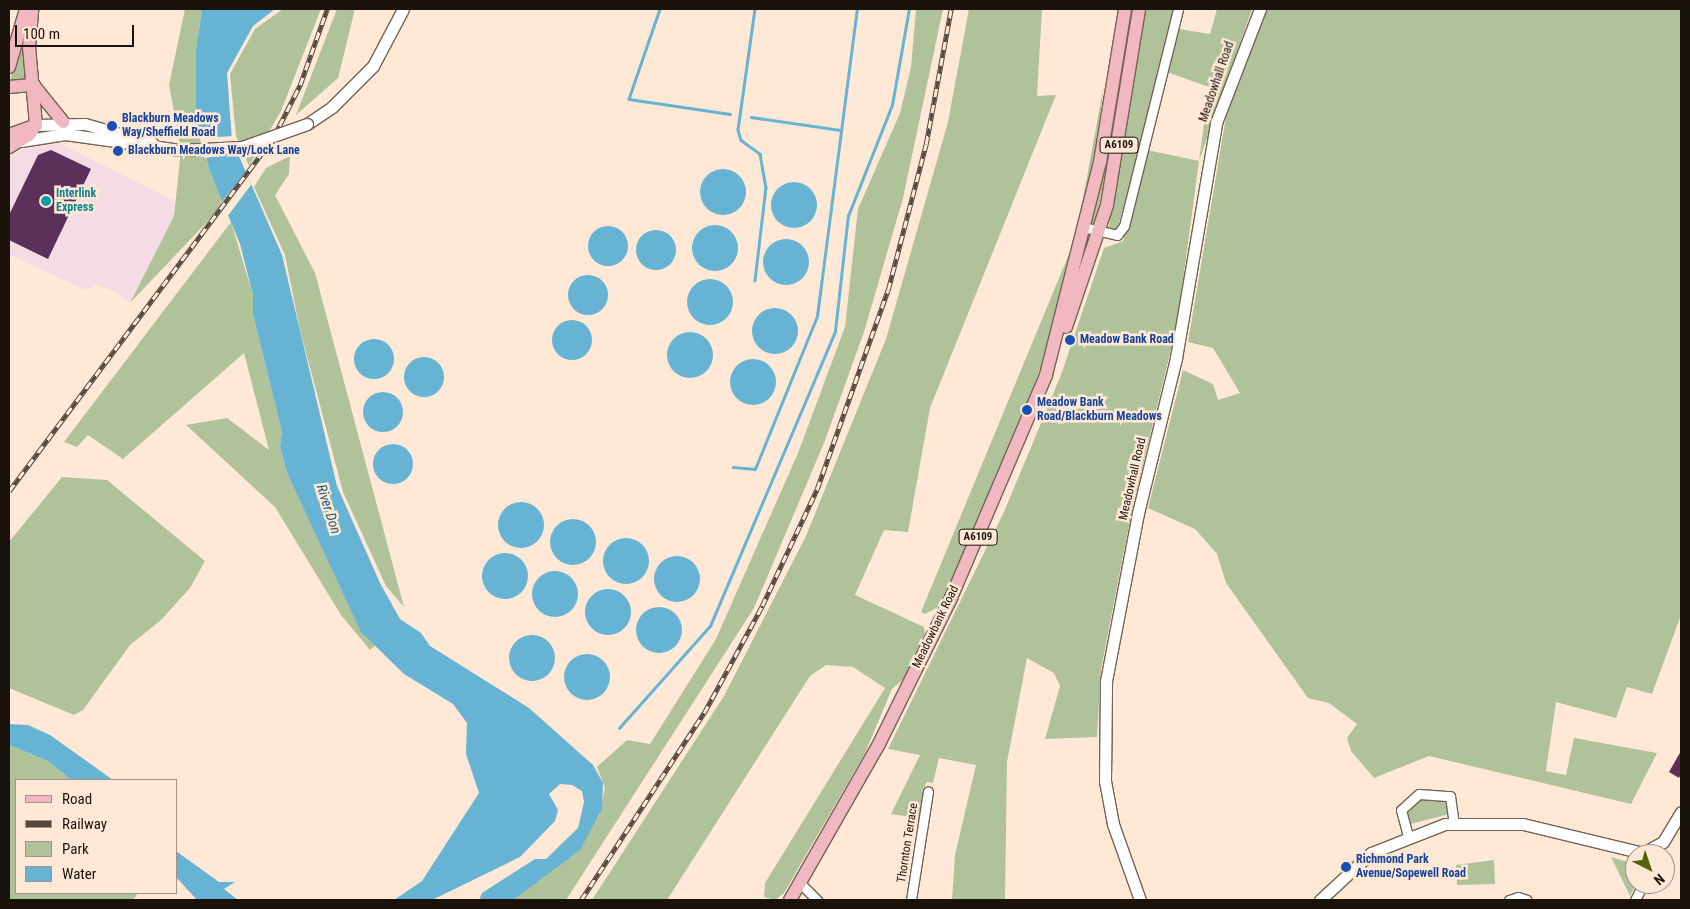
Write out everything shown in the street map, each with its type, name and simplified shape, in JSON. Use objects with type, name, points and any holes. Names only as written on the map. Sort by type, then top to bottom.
[{"type":"main road","points":[[9,67],[26,9]]},
{"type":"main road","points":[[9,148],[21,141],[36,125],[34,85],[29,47],[32,9]]},
{"type":"main road","name":"A6109","points":[[1056,342],[1100,162],[1114,63],[1125,9]]},
{"type":"main road","name":"A6109","points":[[1056,342],[1072,315],[1099,232],[1118,153],[1138,9]]},
{"type":"main road","points":[[1114,63],[1130,65]]},
{"type":"main road","points":[[9,87],[34,85]]},
{"type":"main road","points":[[34,85],[63,122]]},
{"type":"main road","points":[[9,135],[36,125]]},
{"type":"main road","name":"Meadowbank Road","points":[[790,900],[879,744],[951,598],[1024,432],[1056,342]]},
{"type":"street","points":[[21,141],[51,135],[92,137],[180,150],[242,147],[307,124],[332,107],[373,66],[403,9]]},
{"type":"street","points":[[1083,227],[1117,236],[1124,226],[1178,9]]},
{"type":"street","name":"Meadowhall Road","points":[[1140,900],[1113,824],[1105,780],[1106,681],[1138,513],[1176,358],[1216,123],[1260,9]]},
{"type":"street","points":[[36,125],[63,122],[113,130],[158,146]]},
{"type":"street","name":"Thornton Terrace","points":[[911,900],[928,790]]},
{"type":"street","points":[[1408,836],[1401,810],[1419,794],[1450,796],[1454,823]]},
{"type":"street","points":[[1659,844],[1678,824],[1681,812]]},
{"type":"street","points":[[1320,900],[1358,862],[1408,836],[1454,823],[1523,824],[1625,849]]},
{"type":"street","points":[[800,882],[817,900]]},
{"type":"street","points":[[1509,900],[1518,897],[1527,900]]},
{"type":"shaded area","points":[[55,141],[175,201],[174,216],[130,303],[113,291],[97,285],[85,290],[9,254],[9,155]]},
{"type":"green space","points":[[185,9],[202,9],[196,50],[196,115],[209,169],[224,204],[130,303],[174,216],[181,150],[169,85]]},
{"type":"green space","points":[[283,9],[321,9],[281,111],[249,166],[236,136],[230,74],[255,29]]},
{"type":"green space","points":[[337,9],[355,9],[338,78],[296,115]]},
{"type":"green space","points":[[916,9],[943,9],[903,198],[864,332],[824,443],[754,608],[566,900],[511,900],[599,816],[605,788],[597,767],[627,740],[650,744],[716,639],[798,453],[845,327],[858,209],[900,113],[911,67]]},
{"type":"green space","points":[[969,9],[1042,9],[1037,96],[1056,95],[930,408],[908,532],[884,530],[855,595],[924,627],[925,634],[909,674],[892,689],[865,753],[784,893],[775,900],[764,897],[765,883],[885,688],[853,667],[826,665],[810,676],[667,900],[592,900],[724,696],[806,536],[886,339],[948,122]]},
{"type":"green space","points":[[1145,9],[1176,9],[1117,231],[1108,231]]},
{"type":"green space","points":[[1217,9],[1252,9],[1199,161],[1209,87],[1167,72],[1179,29],[1210,34]]},
{"type":"green space","points":[[1267,9],[1681,9],[1681,615],[1652,694],[1627,687],[1616,718],[1556,702],[1546,771],[1566,775],[1574,738],[1657,753],[1631,804],[1429,756],[1374,778],[1351,751],[1347,738],[1357,724],[1329,703],[1308,698],[1226,583],[1217,554],[1195,529],[1148,508],[1183,370],[1213,384],[1218,400],[1240,393],[1213,348],[1188,342],[1226,117]]},
{"type":"green space","points":[[25,16],[28,81],[10,83],[15,56]]},
{"type":"green space","points":[[1118,79],[1123,79],[1095,227],[1090,225],[1113,121]]},
{"type":"green space","points":[[1104,84],[1095,161],[1055,325],[1027,406],[940,606],[925,614],[921,612],[1076,237]]},
{"type":"green space","points":[[1147,150],[1199,161],[1177,325],[1133,505],[1101,669],[1097,737],[1045,739],[1060,686],[1054,673],[1027,658],[1007,762],[1005,900],[952,900],[955,855],[976,765],[939,758],[933,783],[927,782],[923,789],[919,818],[891,814],[920,755],[888,749],[1004,512],[1061,375],[1104,248],[1123,241]]},
{"type":"green space","points":[[290,156],[289,174],[275,195],[315,273],[404,607],[386,586],[343,492],[300,330],[285,255],[254,187],[266,168]]},
{"type":"green space","points":[[231,222],[253,295],[253,315],[282,432],[280,446],[287,473],[361,631],[377,644],[370,650],[341,615],[275,507],[186,425],[227,418],[269,450],[244,353],[123,459],[88,435],[77,447],[64,442]]},
{"type":"green space","points":[[62,477],[107,480],[205,561],[190,588],[161,620],[130,645],[83,710],[74,715],[9,688],[9,542]]},
{"type":"green space","points":[[9,745],[48,761],[70,779],[15,779],[15,894],[137,894],[133,900],[9,900]]},
{"type":"green space","points":[[1424,797],[1449,800],[1449,814],[1407,825],[1408,808]]},
{"type":"green space","points":[[1611,857],[1625,861],[1625,886]]},
{"type":"green space","points":[[1494,860],[1495,884],[1457,885],[1456,865]]},
{"type":"water","name":"River Don","points":[[202,9],[275,9],[253,26],[227,73],[232,140],[282,255],[337,486],[380,583],[400,619],[421,633],[430,646],[529,708],[593,765],[603,783],[602,809],[580,850],[513,900],[479,900],[482,893],[535,859],[546,859],[578,828],[584,802],[582,791],[572,785],[560,784],[549,794],[558,810],[555,821],[520,857],[432,900],[394,900],[422,881],[479,793],[466,754],[467,723],[453,704],[404,674],[361,632],[287,473],[280,446],[282,432],[253,315],[253,295],[240,244],[209,169],[196,115],[196,50]]},
{"type":"water","points":[[718,169],[728,169],[742,179],[746,192],[742,205],[736,211],[728,215],[718,215],[704,205],[700,197],[700,187],[710,173]]},
{"type":"water","points":[[799,182],[803,183],[813,192],[816,196],[816,214],[807,224],[799,228],[789,228],[781,224],[772,214],[771,200],[775,192],[785,183]]},
{"type":"water","points":[[710,225],[720,225],[734,235],[738,248],[734,261],[728,267],[720,271],[710,271],[696,261],[692,253],[692,243],[702,229]]},
{"type":"water","points":[[608,226],[622,232],[628,246],[622,260],[608,266],[594,260],[588,246],[594,232]]},
{"type":"water","points":[[656,230],[670,236],[676,250],[670,264],[656,270],[642,264],[636,250],[642,236]]},
{"type":"water","points":[[781,239],[791,239],[805,249],[809,262],[805,275],[799,281],[791,285],[781,285],[767,275],[763,267],[763,257],[773,243]]},
{"type":"water","points":[[588,275],[599,278],[605,284],[608,295],[605,306],[599,312],[588,315],[577,312],[571,306],[568,295],[571,284],[577,278]]},
{"type":"water","points":[[715,279],[719,280],[729,289],[732,293],[732,311],[723,321],[715,325],[705,325],[697,321],[688,311],[687,297],[691,289],[701,280]]},
{"type":"water","points":[[770,308],[780,308],[794,318],[798,331],[794,344],[788,350],[780,354],[770,354],[756,344],[752,336],[752,326],[762,312]]},
{"type":"water","points":[[572,320],[586,326],[592,340],[586,354],[572,360],[558,354],[552,340],[558,326]]},
{"type":"water","points":[[685,332],[695,332],[709,342],[713,355],[709,368],[703,374],[695,378],[685,378],[671,368],[667,360],[667,350],[677,336]]},
{"type":"water","points":[[374,339],[385,342],[391,348],[394,359],[391,370],[385,376],[374,379],[363,376],[357,370],[354,359],[357,348],[363,342]]},
{"type":"water","points":[[424,357],[435,360],[441,366],[444,377],[441,388],[435,394],[424,397],[413,394],[407,388],[404,377],[407,366],[413,360]]},
{"type":"water","points":[[748,359],[758,359],[772,369],[776,382],[772,395],[766,401],[758,405],[748,405],[734,395],[730,387],[730,377],[740,363]]},
{"type":"water","points":[[383,392],[394,395],[400,401],[403,412],[400,423],[394,429],[383,432],[372,429],[366,423],[363,412],[366,401],[372,395]]},
{"type":"water","points":[[393,444],[404,447],[410,453],[413,464],[410,475],[404,481],[393,484],[382,481],[376,475],[373,464],[376,453],[382,447]]},
{"type":"water","points":[[516,502],[526,502],[540,512],[544,525],[540,538],[534,544],[526,548],[516,548],[502,538],[498,530],[498,520],[508,506]]},
{"type":"water","points":[[568,519],[578,519],[592,529],[596,542],[592,555],[586,561],[578,565],[568,565],[554,555],[550,547],[550,537],[560,523]]},
{"type":"water","points":[[631,538],[635,539],[645,548],[648,552],[648,570],[639,580],[631,584],[621,584],[613,580],[604,570],[603,556],[607,548],[617,539]]},
{"type":"water","points":[[500,553],[510,553],[524,563],[528,576],[524,589],[518,595],[510,599],[500,599],[486,589],[482,581],[482,571],[492,557]]},
{"type":"water","points":[[672,556],[682,556],[696,566],[700,579],[696,592],[690,598],[682,602],[672,602],[658,592],[654,584],[654,574],[664,560]]},
{"type":"water","points":[[560,571],[564,572],[574,581],[577,585],[577,603],[568,613],[560,617],[550,617],[542,613],[533,603],[532,589],[536,581],[546,572]]},
{"type":"water","points":[[603,589],[613,589],[627,599],[631,612],[627,625],[621,631],[613,635],[603,635],[589,625],[585,617],[585,607],[595,593]]},
{"type":"water","points":[[654,607],[664,607],[678,617],[682,630],[678,643],[672,649],[664,653],[654,653],[640,643],[636,635],[636,625],[646,611]]},
{"type":"water","points":[[537,635],[541,636],[551,645],[554,649],[554,667],[545,677],[537,681],[527,681],[519,677],[510,667],[509,653],[513,645],[523,636]]},
{"type":"water","points":[[582,654],[592,654],[606,664],[610,677],[606,690],[600,696],[592,700],[582,700],[568,690],[564,682],[564,672],[574,658]]},
{"type":"water","points":[[9,724],[28,725],[50,735],[112,779],[70,779],[48,761],[9,745]]},
{"type":"water","points":[[178,852],[219,882],[235,882],[224,889],[238,900],[197,900],[178,879]]},
{"type":"pier","points":[[234,136],[239,154],[204,158],[200,138]]},
{"type":"pier","points":[[246,171],[251,185],[227,217],[221,203]]},
{"type":"building","name":"Interlink Express","points":[[51,150],[91,169],[48,259],[9,240],[9,215],[38,155]]},
{"type":"building","points":[[1681,751],[1681,774],[1679,778],[1669,772]]},
{"type":"waterway","points":[[660,9],[629,99],[730,114]]},
{"type":"waterway","points":[[755,9],[738,130],[741,140],[760,154],[766,187],[755,280]]},
{"type":"waterway","points":[[733,467],[755,469],[817,316],[857,9]]},
{"type":"waterway","points":[[619,728],[710,626],[835,331],[848,216],[892,105],[909,9]]},
{"type":"waterway","points":[[751,117],[840,130]]},
{"type":"railway","points":[[9,491],[272,140],[300,85],[327,9]]},
{"type":"railway","points":[[581,900],[704,713],[762,606],[817,489],[888,290],[926,144],[951,9]]},
{"type":"place","name":"Blackburn Meadows Way/Sheffield Road","points":[[112,126]]},
{"type":"place","name":"Blackburn Meadows Way/Lock Lane","points":[[118,151]]},
{"type":"place","name":"Interlink Express","points":[[46,201]]},
{"type":"place","name":"Meadow Bank Road","points":[[1070,340]]},
{"type":"place","name":"Meadow Bank Road/Blackburn Meadows","points":[[1027,410]]},
{"type":"place","name":"Richmond Park Avenue/Sopewell Road","points":[[1346,867]]}]
